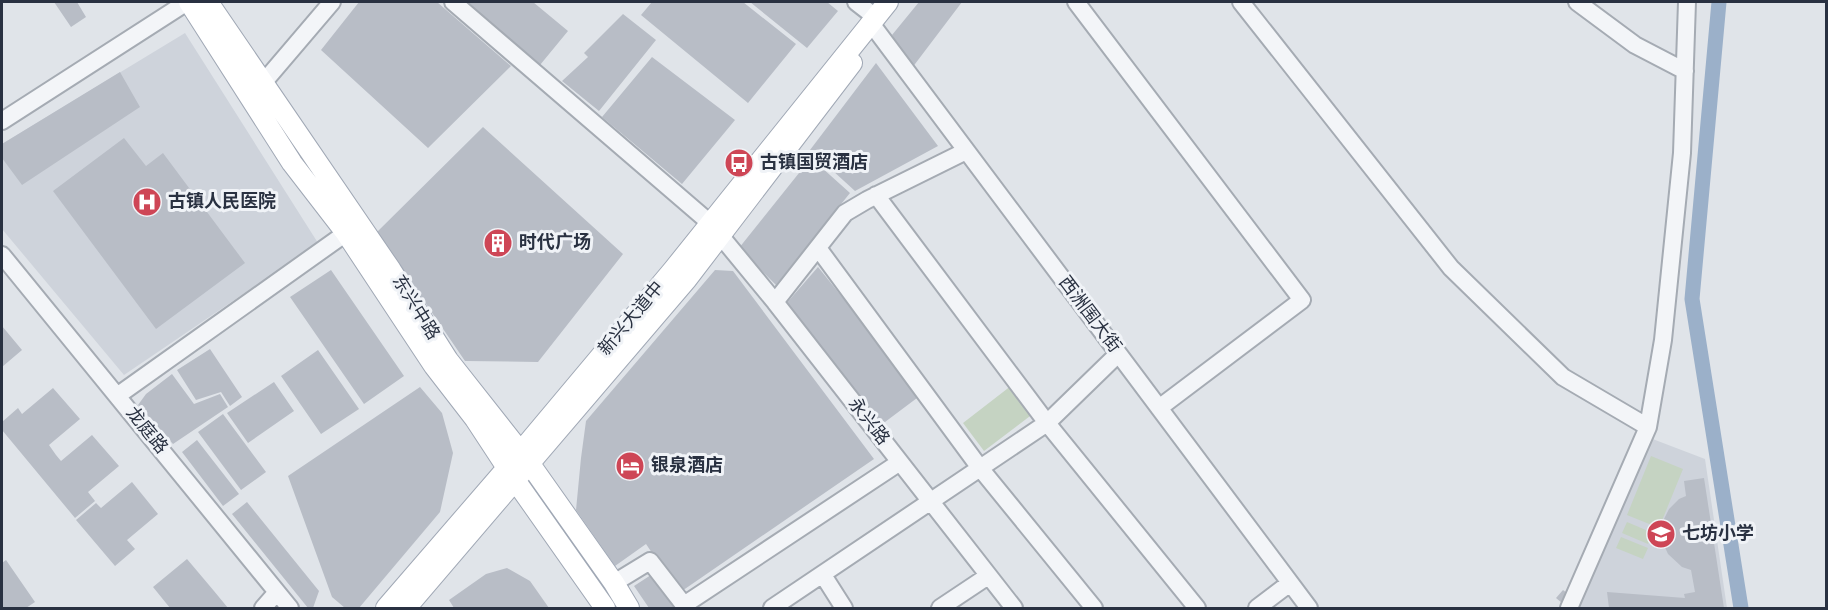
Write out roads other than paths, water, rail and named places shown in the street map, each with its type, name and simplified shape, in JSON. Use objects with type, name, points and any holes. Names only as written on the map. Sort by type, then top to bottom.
[{"type":"main road","name":"东兴中路","points":[[188,2],[292,163],[346,233],[434,366],[475,420],[605,609]]},
{"type":"main road","name":"东兴中路","points":[[208,2],[391,270],[448,360],[525,458],[614,583],[629,609]]},
{"type":"main road","name":"新兴大道中","points":[[386,609],[436,561],[525,458],[687,279],[715,229],[850,68],[872,19],[888,2]]},
{"type":"main road","name":"新兴大道中","points":[[406,609],[436,561]]},
{"type":"street","points":[[2,121],[188,2]]},
{"type":"street","points":[[263,83],[332,2]]},
{"type":"street","name":"永兴路","points":[[453,2],[715,229],[775,302],[1014,609]]},
{"type":"street","name":"西洲围大街","points":[[856,2],[872,19],[966,151],[1309,609]]},
{"type":"street","points":[[1241,2],[1451,268],[1563,377],[1648,427]]},
{"type":"street","points":[[1576,2],[1635,45],[1685,71]]},
{"type":"street","points":[[1569,609],[1648,427],[1663,340],[1679,188],[1687,2]]},
{"type":"street","points":[[1079,3],[1302,300],[1159,408]]},
{"type":"street","points":[[775,302],[845,213],[876,195],[966,151]]},
{"type":"street","points":[[876,195],[1047,423],[1197,609]]},
{"type":"street","points":[[117,396],[346,233]]},
{"type":"street","points":[[818,248],[980,468],[1094,609]]},
{"type":"street","name":"龙庭路","points":[[2,255],[290,609]]},
{"type":"street","points":[[772,609],[1047,423],[1118,354]]},
{"type":"street","points":[[614,583],[650,561],[684,605],[900,462]]},
{"type":"street","points":[[823,575],[844,609]]},
{"type":"street","points":[[940,609],[988,576]]},
{"type":"street","points":[[1257,609],[1290,583]]},
{"type":"street","points":[[263,609],[277,592]]},
{"type":"waterway","points":[[1719,2],[1692,299],[1741,608]]},
{"type":"place","name":"古镇国贸酒店","points":[[739,163]]},
{"type":"place","name":"古镇人民医院","points":[[147,202]]},
{"type":"place","name":"时代广场","points":[[498,243]]},
{"type":"place","name":"银泉酒店","points":[[630,466]]},
{"type":"place","name":"七坊小学","points":[[1661,534]]}]
